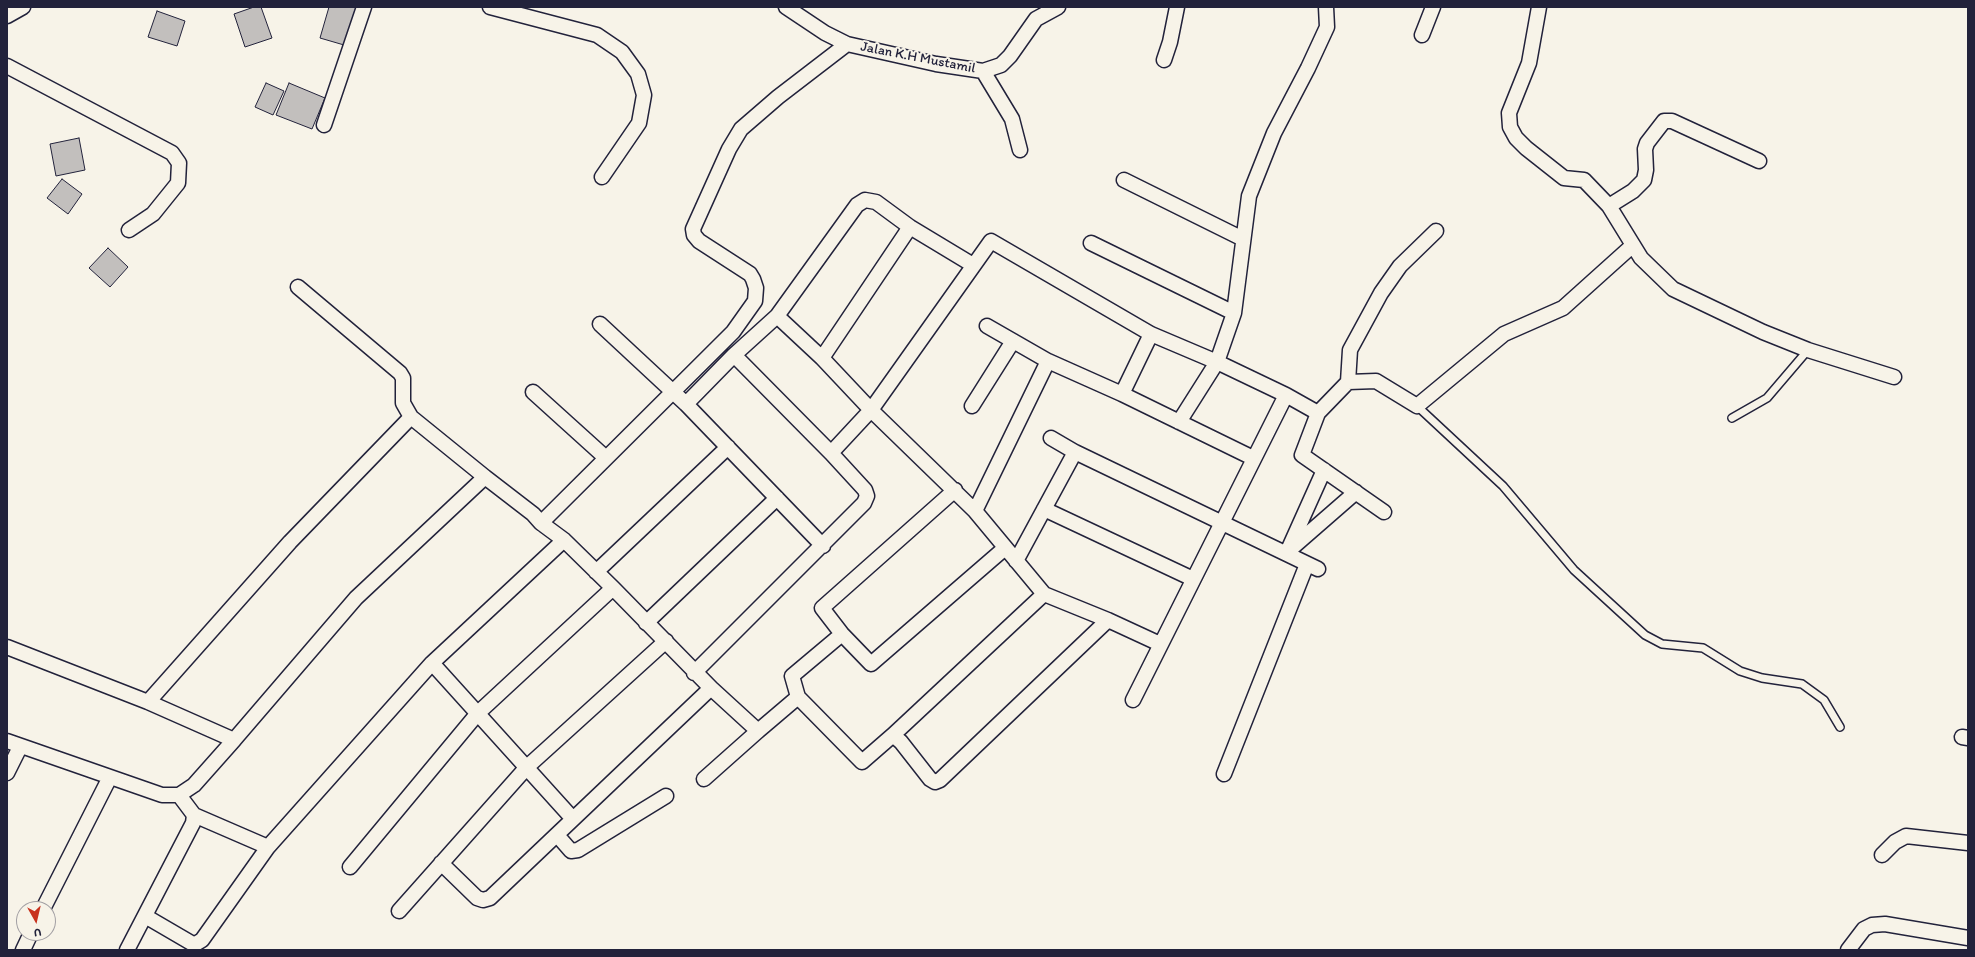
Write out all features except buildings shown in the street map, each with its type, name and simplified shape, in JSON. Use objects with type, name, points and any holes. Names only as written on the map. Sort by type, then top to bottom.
[{"type":"street","points":[[7,16],[24,7]]},
{"type":"street","points":[[324,125],[364,7]]},
{"type":"street","points":[[490,7],[597,35],[622,52],[638,74],[644,95],[639,123],[602,177]]},
{"type":"street","name":"Jalan K.H Mustamil","points":[[786,7],[825,33],[847,44],[936,64],[983,71],[1001,65],[1010,56],[1036,19],[1058,7]]},
{"type":"street","points":[[1164,60],[1170,42],[1177,7]]},
{"type":"street","points":[[1179,422],[1218,362],[1234,313],[1248,196],[1274,132],[1308,68],[1327,27],[1326,7]]},
{"type":"street","points":[[1422,35],[1433,7]]},
{"type":"street","points":[[1539,7],[1529,63],[1509,113],[1510,127],[1516,138],[1526,148],[1564,178],[1584,180],[1609,206],[1632,246],[1641,258],[1673,289],[1763,332],[1808,350],[1894,377]]},
{"type":"street","points":[[541,523],[673,394],[733,332],[755,301],[756,288],[750,274],[699,241],[693,228],[729,149],[741,129],[761,111],[847,44]]},
{"type":"street","points":[[7,66],[172,154],[179,163],[178,183],[153,214],[129,230]]},
{"type":"street","points":[[983,71],[1012,119],[1017,131],[1020,150]]},
{"type":"street","points":[[1609,206],[1633,191],[1644,180],[1646,170],[1645,149],[1647,142],[1664,120],[1672,120],[1759,161]]},
{"type":"street","points":[[1124,180],[1243,239]]},
{"type":"street","points":[[686,404],[734,355],[777,316],[857,205],[865,200],[876,202],[910,227],[973,265]]},
{"type":"street","points":[[822,358],[910,227]]},
{"type":"street","points":[[1384,512],[1302,455],[1318,413],[1348,382],[1350,350],[1381,293],[1400,266],[1436,231]]},
{"type":"street","points":[[831,453],[871,410],[991,241],[1151,334],[1218,362],[1286,395],[1318,413]]},
{"type":"street","points":[[1091,242],[1234,313]]},
{"type":"street","points":[[1348,382],[1376,380],[1417,406],[1504,334],[1563,308],[1632,246]]},
{"type":"street","points":[[298,287],[400,373],[404,378],[403,403],[411,417],[564,540],[666,642],[694,673],[758,731]]},
{"type":"street","points":[[777,316],[822,358],[871,410],[955,490],[975,511],[1044,594],[1108,620],[1160,644]]},
{"type":"street","points":[[600,324],[673,394],[686,404],[823,546]]},
{"type":"street","points":[[987,326],[1048,361],[1122,394],[1253,458]]},
{"type":"street","points":[[1122,394],[1151,334]]},
{"type":"street","points":[[972,406],[1013,341]]},
{"type":"street","points":[[694,673],[823,546],[864,503],[866,496],[865,490],[831,453],[734,355]]},
{"type":"street","points":[[975,511],[1048,361]]},
{"type":"street","points":[[533,392],[606,458]]},
{"type":"street","points":[[1133,700],[1253,458],[1286,395]]},
{"type":"street","points":[[148,702],[290,542],[411,417]]},
{"type":"street","points":[[1051,438],[1075,452],[1313,566],[1224,774]]},
{"type":"street","points":[[596,572],[728,447]]},
{"type":"street","points":[[1016,561],[1075,452]]},
{"type":"street","points":[[1286,553],[1324,470]]},
{"type":"street","points":[[7,741],[20,747],[162,795],[179,795],[194,785],[356,598],[485,477]]},
{"type":"street","points":[[955,490],[822,608],[842,634],[871,664],[1005,548]]},
{"type":"street","points":[[1286,553],[1356,492]]},
{"type":"street","points":[[646,623],[777,498]]},
{"type":"street","points":[[1044,509],[1193,579]]},
{"type":"street","points":[[144,916],[193,944],[202,940],[268,847],[432,663],[564,540]]},
{"type":"street","points":[[350,867],[478,713],[613,588]]},
{"type":"street","points":[[842,634],[792,676],[798,697],[862,762],[1044,594]]},
{"type":"street","points":[[893,735],[901,742],[930,779],[935,782],[940,780],[1108,620]]},
{"type":"street","points":[[398,910],[527,768],[666,642]]},
{"type":"street","points":[[7,647],[148,702],[234,740]]},
{"type":"street","points":[[432,663],[574,819]]},
{"type":"street","points":[[441,863],[477,898],[483,900],[490,898],[711,688]]},
{"type":"street","points":[[704,779],[798,697]]},
{"type":"street","points":[[7,773],[20,747]]},
{"type":"street","points":[[47,901],[110,777]]},
{"type":"street","points":[[179,795],[194,815],[268,847]]},
{"type":"street","points":[[557,835],[571,851],[578,850],[666,796]]},
{"type":"street","points":[[127,950],[193,823],[194,815]]},
{"type":"street","points":[[1882,855],[1895,842],[1906,836],[1968,843]]},
{"type":"street","points":[[1848,950],[1864,929],[1872,925],[1885,924],[1968,938]]},
{"type":"lane","points":[[1732,418],[1766,398],[1808,350]]},
{"type":"lane","points":[[1417,406],[1503,486],[1574,570],[1645,635],[1662,644],[1703,648],[1740,671],[1762,678],[1802,684],[1824,700],[1840,727]]}]
